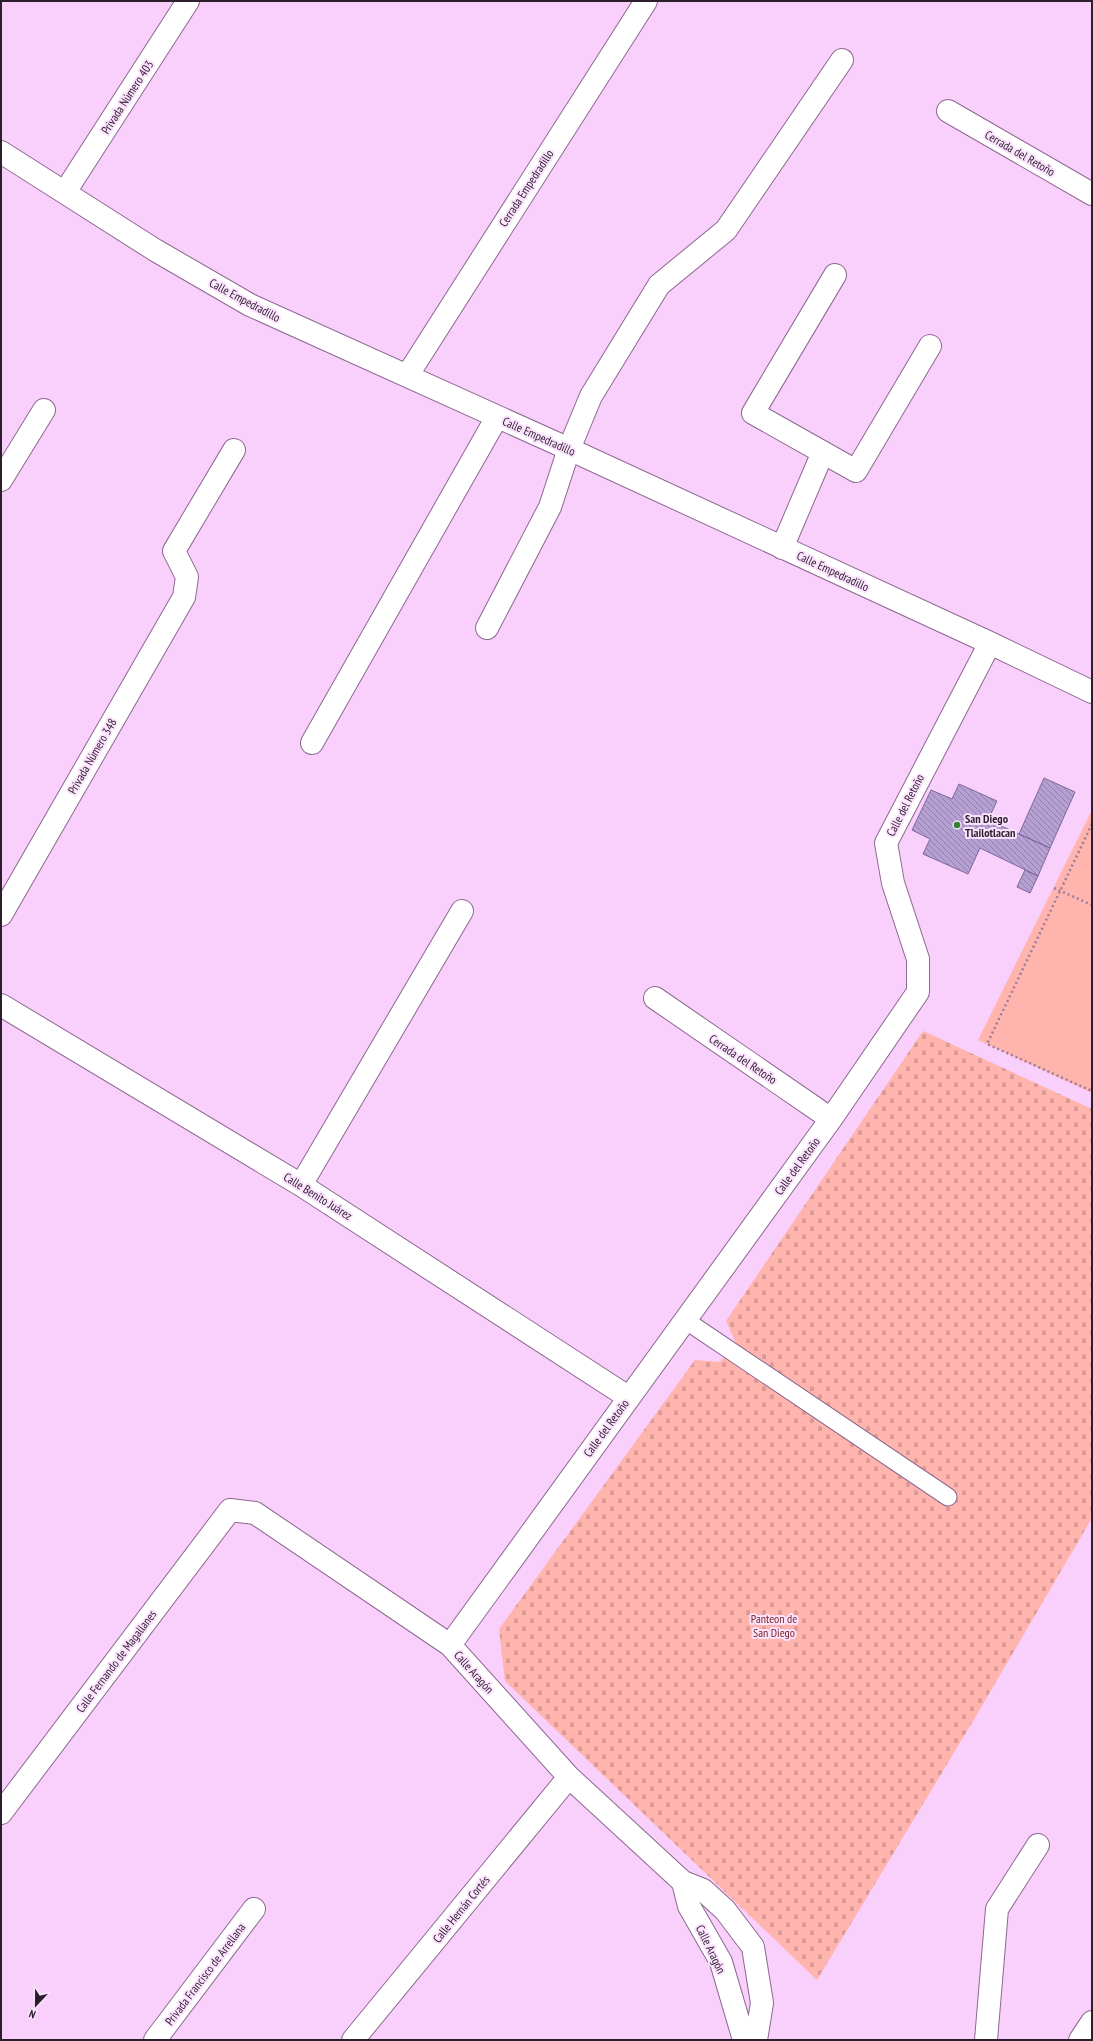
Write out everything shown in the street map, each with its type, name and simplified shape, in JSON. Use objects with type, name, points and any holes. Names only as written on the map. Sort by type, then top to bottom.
[{"type":"street","name":"Privada Número 403","points":[[65,192],[188,1]]},
{"type":"street","name":"Cerrada Empedradillo","points":[[407,376],[646,1]]},
{"type":"street","points":[[487,628],[550,506],[569,450],[591,396],[659,284],[726,230],[842,60]]},
{"type":"street","name":"Cerrada del Retoño","points":[[948,111],[1092,194]]},
{"type":"street","name":"Calle Empedradillo","points":[[1,152],[155,250],[250,305],[990,642],[1092,692]]},
{"type":"street","points":[[835,275],[753,413],[856,471],[930,346]]},
{"type":"street","points":[[1,480],[44,410]]},
{"type":"street","points":[[312,743],[497,417]]},
{"type":"street","name":"Privada Número 348","points":[[1,915],[184,597],[187,577],[174,551],[234,450]]},
{"type":"street","points":[[782,548],[823,452]]},
{"type":"street","name":"Calle del Retoño","points":[[450,1645],[831,1119],[918,992],[918,959],[893,883],[886,843],[990,642]]},
{"type":"street","points":[[301,1185],[462,911]]},
{"type":"street","name":"Cerrada del Retoño","points":[[655,998],[831,1119]]},
{"type":"street","name":"Calle Benito Juárez","points":[[1,1005],[301,1185],[628,1398]]},
{"type":"street","name":"Calle Aragón","points":[[230,1510],[255,1513],[450,1645],[569,1777],[683,1882],[703,1890],[725,1910],[753,1947],[762,2003],[756,2040]]},
{"type":"street","name":"Calle Fernando de Magallanes","points":[[1,1813],[230,1510]]},
{"type":"street","name":"Calle Hernán Cortés","points":[[353,2040],[569,1777]]},
{"type":"street","points":[[986,2040],[997,1909],[1038,1845]]},
{"type":"street","name":"Calle Aragón","points":[[683,1882],[689,1906],[721,1962],[744,2040]]},
{"type":"street","name":"Privada Francisco de Arrellana","points":[[155,2040],[254,1909]]},
{"type":"street","points":[[1080,2040],[1092,2022]]},
{"type":"lane","points":[[685,1320],[948,1497]]},
{"type":"path","points":[[1092,824],[1059,890],[987,1044],[1092,1091]]},
{"type":"path","points":[[1054,888],[1092,905]]},
{"type":"green space","points":[[1092,810],[1092,1093],[978,1040]]},
{"type":"green space","name":"Panteon de San Diego","points":[[923,1031],[1092,1109],[1092,1518],[973,1721],[817,1980],[505,1681],[499,1629],[695,1360],[720,1362],[736,1343],[726,1321]]},
{"type":"building","points":[[1044,778],[1075,792],[1050,848],[1019,834]]},
{"type":"building","name":"San Diego Tlailotlacan","points":[[959,784],[997,801],[988,820],[1050,848],[1038,876],[980,848],[968,874],[923,854],[930,839],[912,830],[931,790],[952,799]]},
{"type":"building","points":[[1025,870],[1038,876],[1030,893],[1017,887]]},
{"type":"place","name":"San Diego Tlailotlacan","points":[[957,825]]}]
